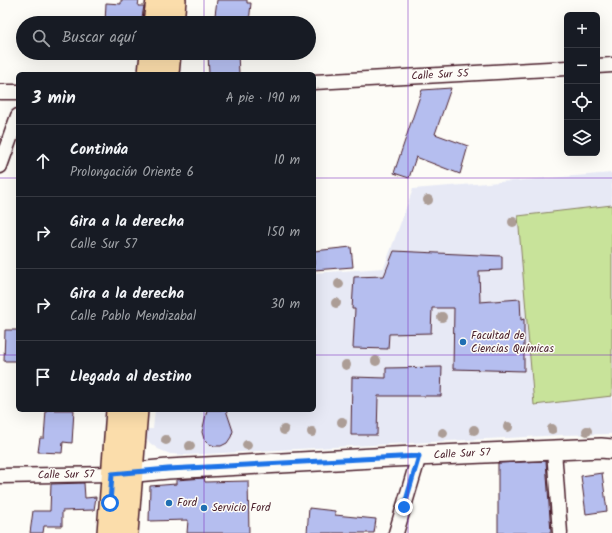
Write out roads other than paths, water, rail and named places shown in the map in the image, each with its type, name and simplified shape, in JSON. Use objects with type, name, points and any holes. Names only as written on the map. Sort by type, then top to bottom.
[{"type":"main road","points":[[155,16],[157,0]]},
{"type":"main road","points":[[174,16],[175,0]]},
{"type":"main road","points":[[149,72],[150,60]]},
{"type":"main road","points":[[168,72],[169,60]]},
{"type":"main road","points":[[117,412],[127,533]]},
{"type":"main road","points":[[108,533],[137,412]]},
{"type":"main road","name":"Calle Sur 57","points":[[122,473],[168,469],[419,456],[612,448]]},
{"type":"street","points":[[600,66],[612,65]]},
{"type":"street","name":"Calle Sur 55","points":[[316,82],[564,68]]},
{"type":"street","points":[[0,92],[16,92]]},
{"type":"street","points":[[0,166],[16,122]]},
{"type":"street","points":[[554,450],[560,533]]},
{"type":"street","points":[[396,533],[419,456]]},
{"type":"street","name":"Calle Sur 57","points":[[0,476],[122,473]]},
{"type":"place","name":"Facultad de Ciencias Químicas","points":[[463,342]]},
{"type":"place","name":"Ford","points":[[169,503]]},
{"type":"place","name":"Servicio Ford","points":[[204,508]]}]
